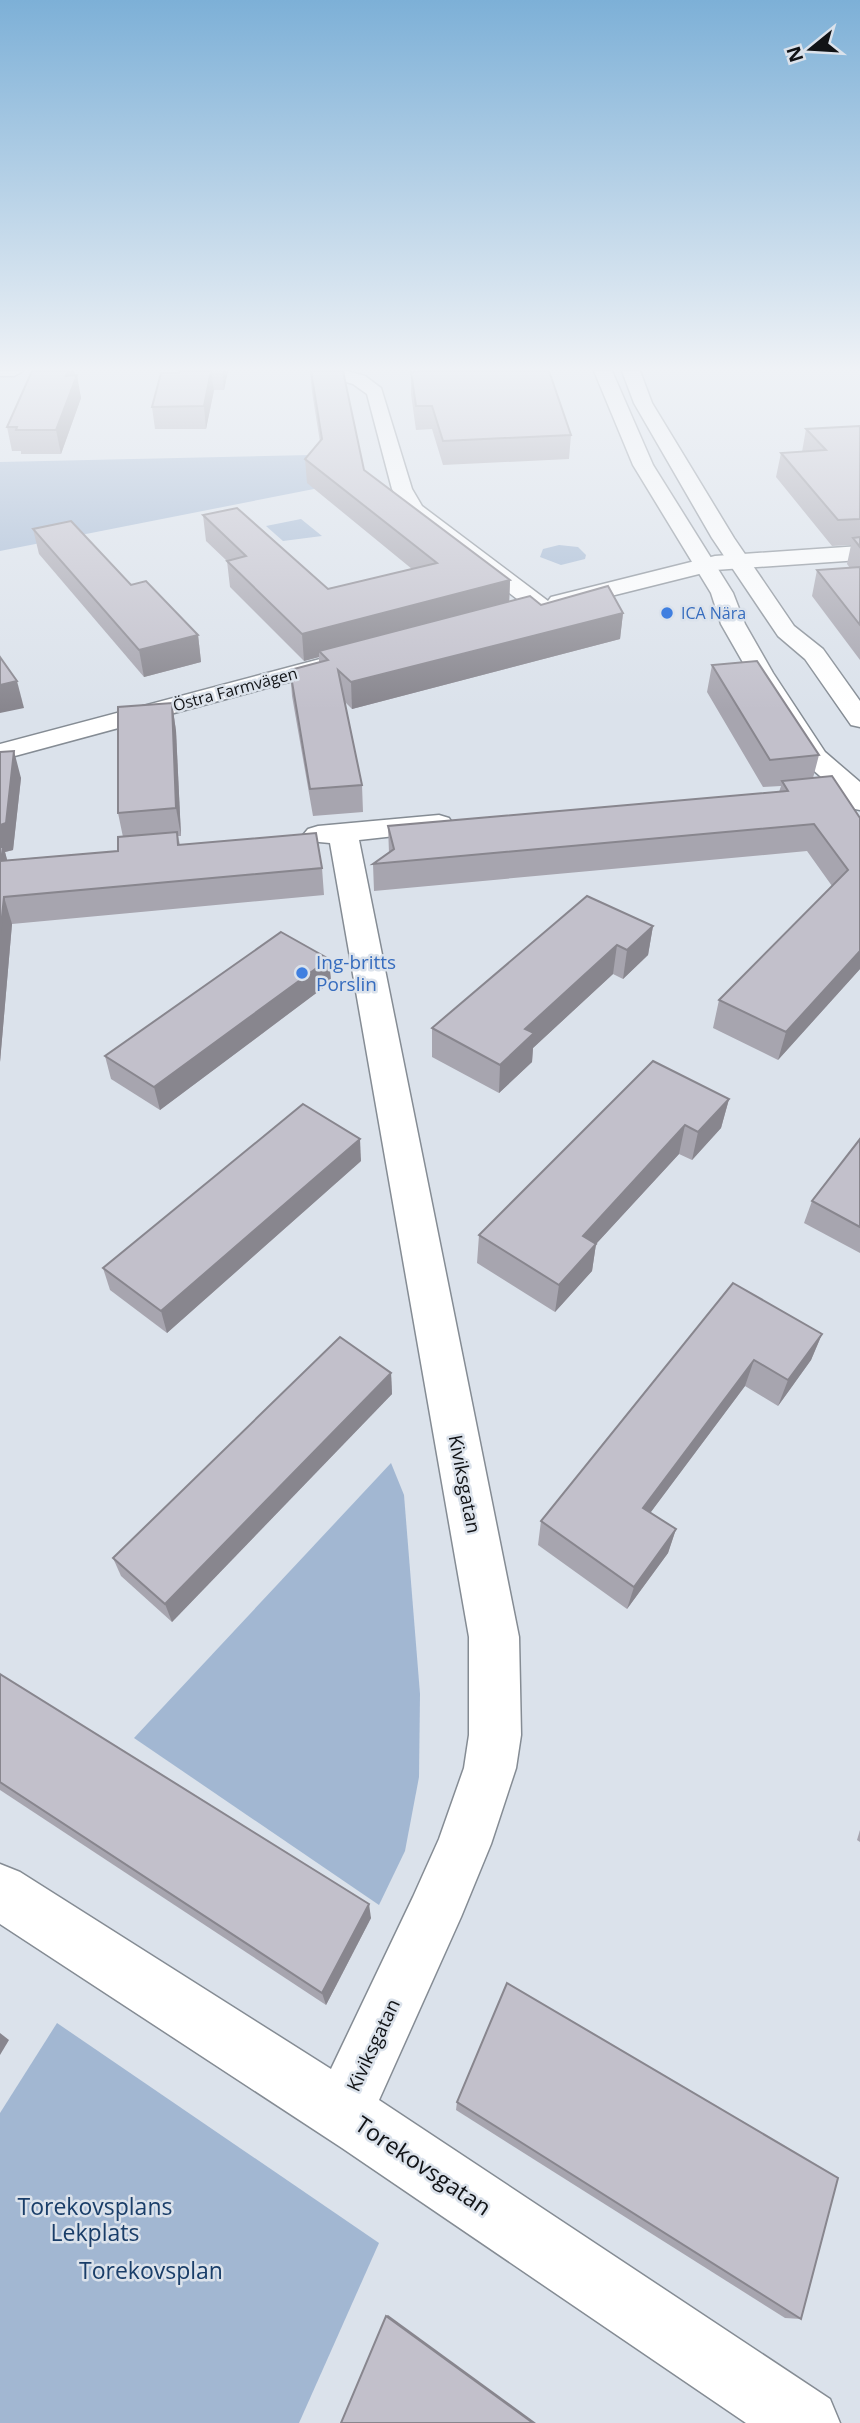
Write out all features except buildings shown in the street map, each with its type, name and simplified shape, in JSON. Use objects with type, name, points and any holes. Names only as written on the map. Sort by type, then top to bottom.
[{"type":"street","points":[[401,484],[405,500],[414,510],[542,607]]},
{"type":"street","points":[[656,484],[709,564],[733,624],[809,750],[857,794]]},
{"type":"street","points":[[692,484],[738,561],[786,631],[814,654],[860,719]]},
{"type":"street","points":[[509,617],[709,564],[860,553]]},
{"type":"street","name":"Östra Farmvägen","points":[[0,752],[364,655]]},
{"type":"street","points":[[816,793],[857,794]]},
{"type":"street","points":[[288,837],[468,822]]},
{"type":"street","name":"Kiviksgatan","points":[[342,2113],[464,1844],[490,1768],[495,1735],[494,1637],[343,832]]},
{"type":"street","name":"Torekovsgatan","points":[[0,1892],[342,2113],[806,2423]]},
{"type":"green space","points":[[0,484],[318,484],[319,488],[0,551]]},
{"type":"green space","points":[[301,519],[322,536],[283,541],[266,526]]},
{"type":"green space","points":[[559,545],[578,547],[586,555],[585,559],[561,565],[540,557],[543,549]]},
{"type":"green space","points":[[391,1463],[404,1495],[420,1694],[419,1777],[405,1851],[379,1905],[134,1738]]},
{"type":"green space","name":"Torekovsplan","points":[[57,2023],[379,2243],[299,2423],[0,2423],[0,2113]]},
{"type":"place","name":"ICA Nära","points":[[667,613]]},
{"type":"place","name":"Ing-britts Porslin","points":[[302,973]]},
{"type":"park label","name":"Torekovsplans Lekplats","points":[[95,2220]]}]
